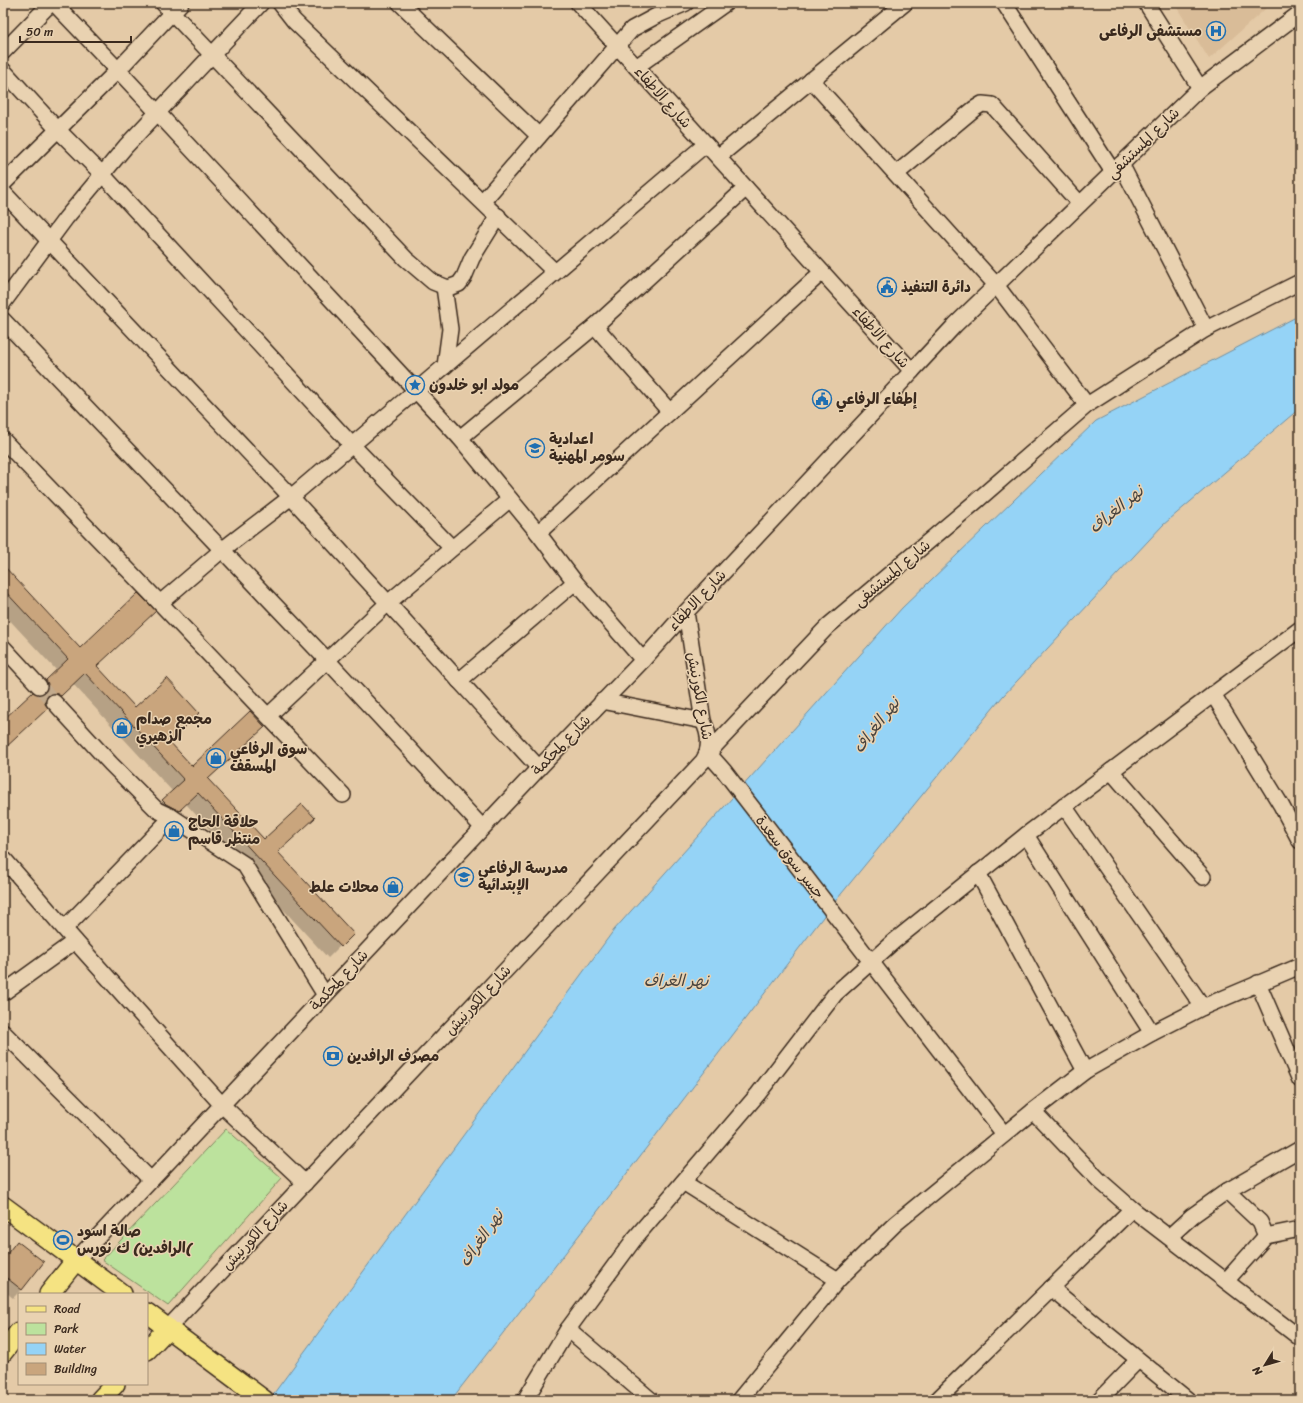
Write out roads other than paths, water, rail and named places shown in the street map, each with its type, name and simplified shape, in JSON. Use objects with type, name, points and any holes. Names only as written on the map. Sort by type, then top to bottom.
[{"type":"main road","points":[[3,1206],[121,1293]]},
{"type":"main road","points":[[50,1293],[76,1260]]},
{"type":"main road","points":[[148,1314],[264,1400]]},
{"type":"main road","name":"شارع الكورنيش","points":[[148,1349],[168,1328]]},
{"type":"main road","points":[[3,1352],[18,1333]]},
{"type":"main road","points":[[100,1400],[114,1385]]},
{"type":"street","points":[[3,52],[52,3],[118,70],[460,438],[575,582],[642,660]]},
{"type":"street","points":[[3,304],[66,218],[126,146],[261,3]]},
{"type":"street","points":[[280,3],[294,21],[556,272]]},
{"type":"street","points":[[400,3],[539,136]]},
{"type":"street","points":[[483,201],[632,29],[658,15],[686,3]]},
{"type":"street","points":[[636,67],[726,3]]},
{"type":"street","points":[[718,157],[905,3]]},
{"type":"street","points":[[1004,3],[1117,168],[1206,329]]},
{"type":"street","points":[[1146,3],[1200,88]]},
{"type":"street","points":[[3,184],[118,70],[172,6],[212,55],[406,259],[433,282],[444,287],[452,287],[459,284],[464,277],[472,258],[498,216]]},
{"type":"street","name":"شارع الاطفاء","points":[[586,6],[617,46],[912,371],[602,702]]},
{"type":"street","name":"شارع المستشفى","points":[[912,371],[954,325],[1200,88],[1300,13]]},
{"type":"street","points":[[3,70],[58,130],[103,175],[352,445],[452,548]]},
{"type":"street","points":[[811,80],[996,285],[1087,405]]},
{"type":"street","points":[[896,174],[974,108],[982,104],[992,105],[1080,204]]},
{"type":"street","points":[[160,603],[222,550],[291,497],[706,144]]},
{"type":"street","points":[[460,438],[595,326],[746,188]]},
{"type":"street","points":[[3,192],[50,240],[291,497],[539,768]]},
{"type":"street","points":[[538,534],[822,272]]},
{"type":"street","name":"شارع المستشفى","points":[[708,753],[828,626],[973,504],[1087,405],[1206,329],[1300,282]]},
{"type":"street","points":[[444,287],[450,329],[445,366]]},
{"type":"street","points":[[3,320],[327,660],[482,828]]},
{"type":"street","points":[[595,326],[670,412]]},
{"type":"street","points":[[3,440],[343,795]]},
{"type":"street","points":[[268,716],[388,603],[510,499]]},
{"type":"street","points":[[459,681],[575,582]]},
{"type":"street","name":"شارع الكورنيش","points":[[168,1328],[704,761],[708,753],[709,738],[703,721],[686,612]]},
{"type":"street","points":[[525,1400],[568,1329],[635,1238],[758,1094],[835,994],[893,942],[1026,835],[1300,629]]},
{"type":"street","points":[[3,646],[39,686]]},
{"type":"street","points":[[1213,694],[1281,805],[1300,841]]},
{"type":"street","points":[[54,702],[111,764],[157,810],[172,817],[244,864],[325,995]]},
{"type":"street","points":[[602,702],[703,721]]},
{"type":"street","name":"شارع لمحكمة","points":[[76,1260],[602,702]]},
{"type":"street","name":"جسر سوق سعدة","points":[[708,753],[724,771],[1004,1134]]},
{"type":"street","points":[[1111,770],[1204,877]]},
{"type":"street","points":[[1064,806],[1203,1007]]},
{"type":"street","points":[[65,928],[172,817]]},
{"type":"street","points":[[1026,835],[1152,1034]]},
{"type":"street","points":[[3,858],[222,1105],[305,1183]]},
{"type":"street","points":[[978,873],[1085,1071]]},
{"type":"street","points":[[3,993],[76,941]]},
{"type":"street","points":[[738,1400],[838,1280],[895,1224],[1033,1111],[1085,1071],[1152,1034],[1203,1007],[1300,966]]},
{"type":"street","points":[[1258,984],[1300,1080]]},
{"type":"street","points":[[3,1032],[151,1180]]},
{"type":"street","points":[[1033,1111],[1099,1180],[1132,1209],[1300,1338]]},
{"type":"street","points":[[1169,1237],[1192,1216],[1227,1191],[1300,1149]]},
{"type":"street","points":[[683,1182],[838,1280]]},
{"type":"street","points":[[1227,1191],[1260,1222],[1266,1236]]},
{"type":"street","points":[[936,1400],[1132,1209]]},
{"type":"street","points":[[1226,1282],[1266,1236],[1300,1229]]},
{"type":"street","points":[[1051,1288],[1188,1400]]},
{"type":"street","points":[[568,1329],[651,1400]]},
{"type":"street","points":[[1099,1400],[1138,1360]]},
{"type":"water","name":"نهر الغراف","points":[[1300,315],[1300,408],[1163,525],[1003,696],[833,904],[451,1400],[269,1400],[614,930],[902,608],[1096,421]]},
{"type":"tunnel","points":[[39,686],[54,702]]},
{"type":"place","name":"مستشفی الرفاعی","points":[[1216,31]]},
{"type":"place","name":"دائرة التنفيذ","points":[[887,287]]},
{"type":"place","name":"مولد ابو خلدون","points":[[415,385]]},
{"type":"place","name":"إطفاء الرفاعي","points":[[822,399]]},
{"type":"place","name":"اعدادية سومر المهنية","points":[[535,448]]},
{"type":"place","name":"مجمع صدام الزهيري","points":[[122,728]]},
{"type":"place","name":"سوق الرفاعي المسقف","points":[[216,758]]},
{"type":"place","name":"حلاقة الحاج منتظر قاسم","points":[[174,831]]},
{"type":"place","name":"مدرسة الرفاعي الإبتدائية","points":[[464,877]]},
{"type":"place","name":"محلات علط","points":[[393,887]]},
{"type":"place","name":"مصرف الرافدين","points":[[333,1056]]},
{"type":"place","name":"صالة اسود الرافدين) ك نورس(","points":[[63,1240]]}]
